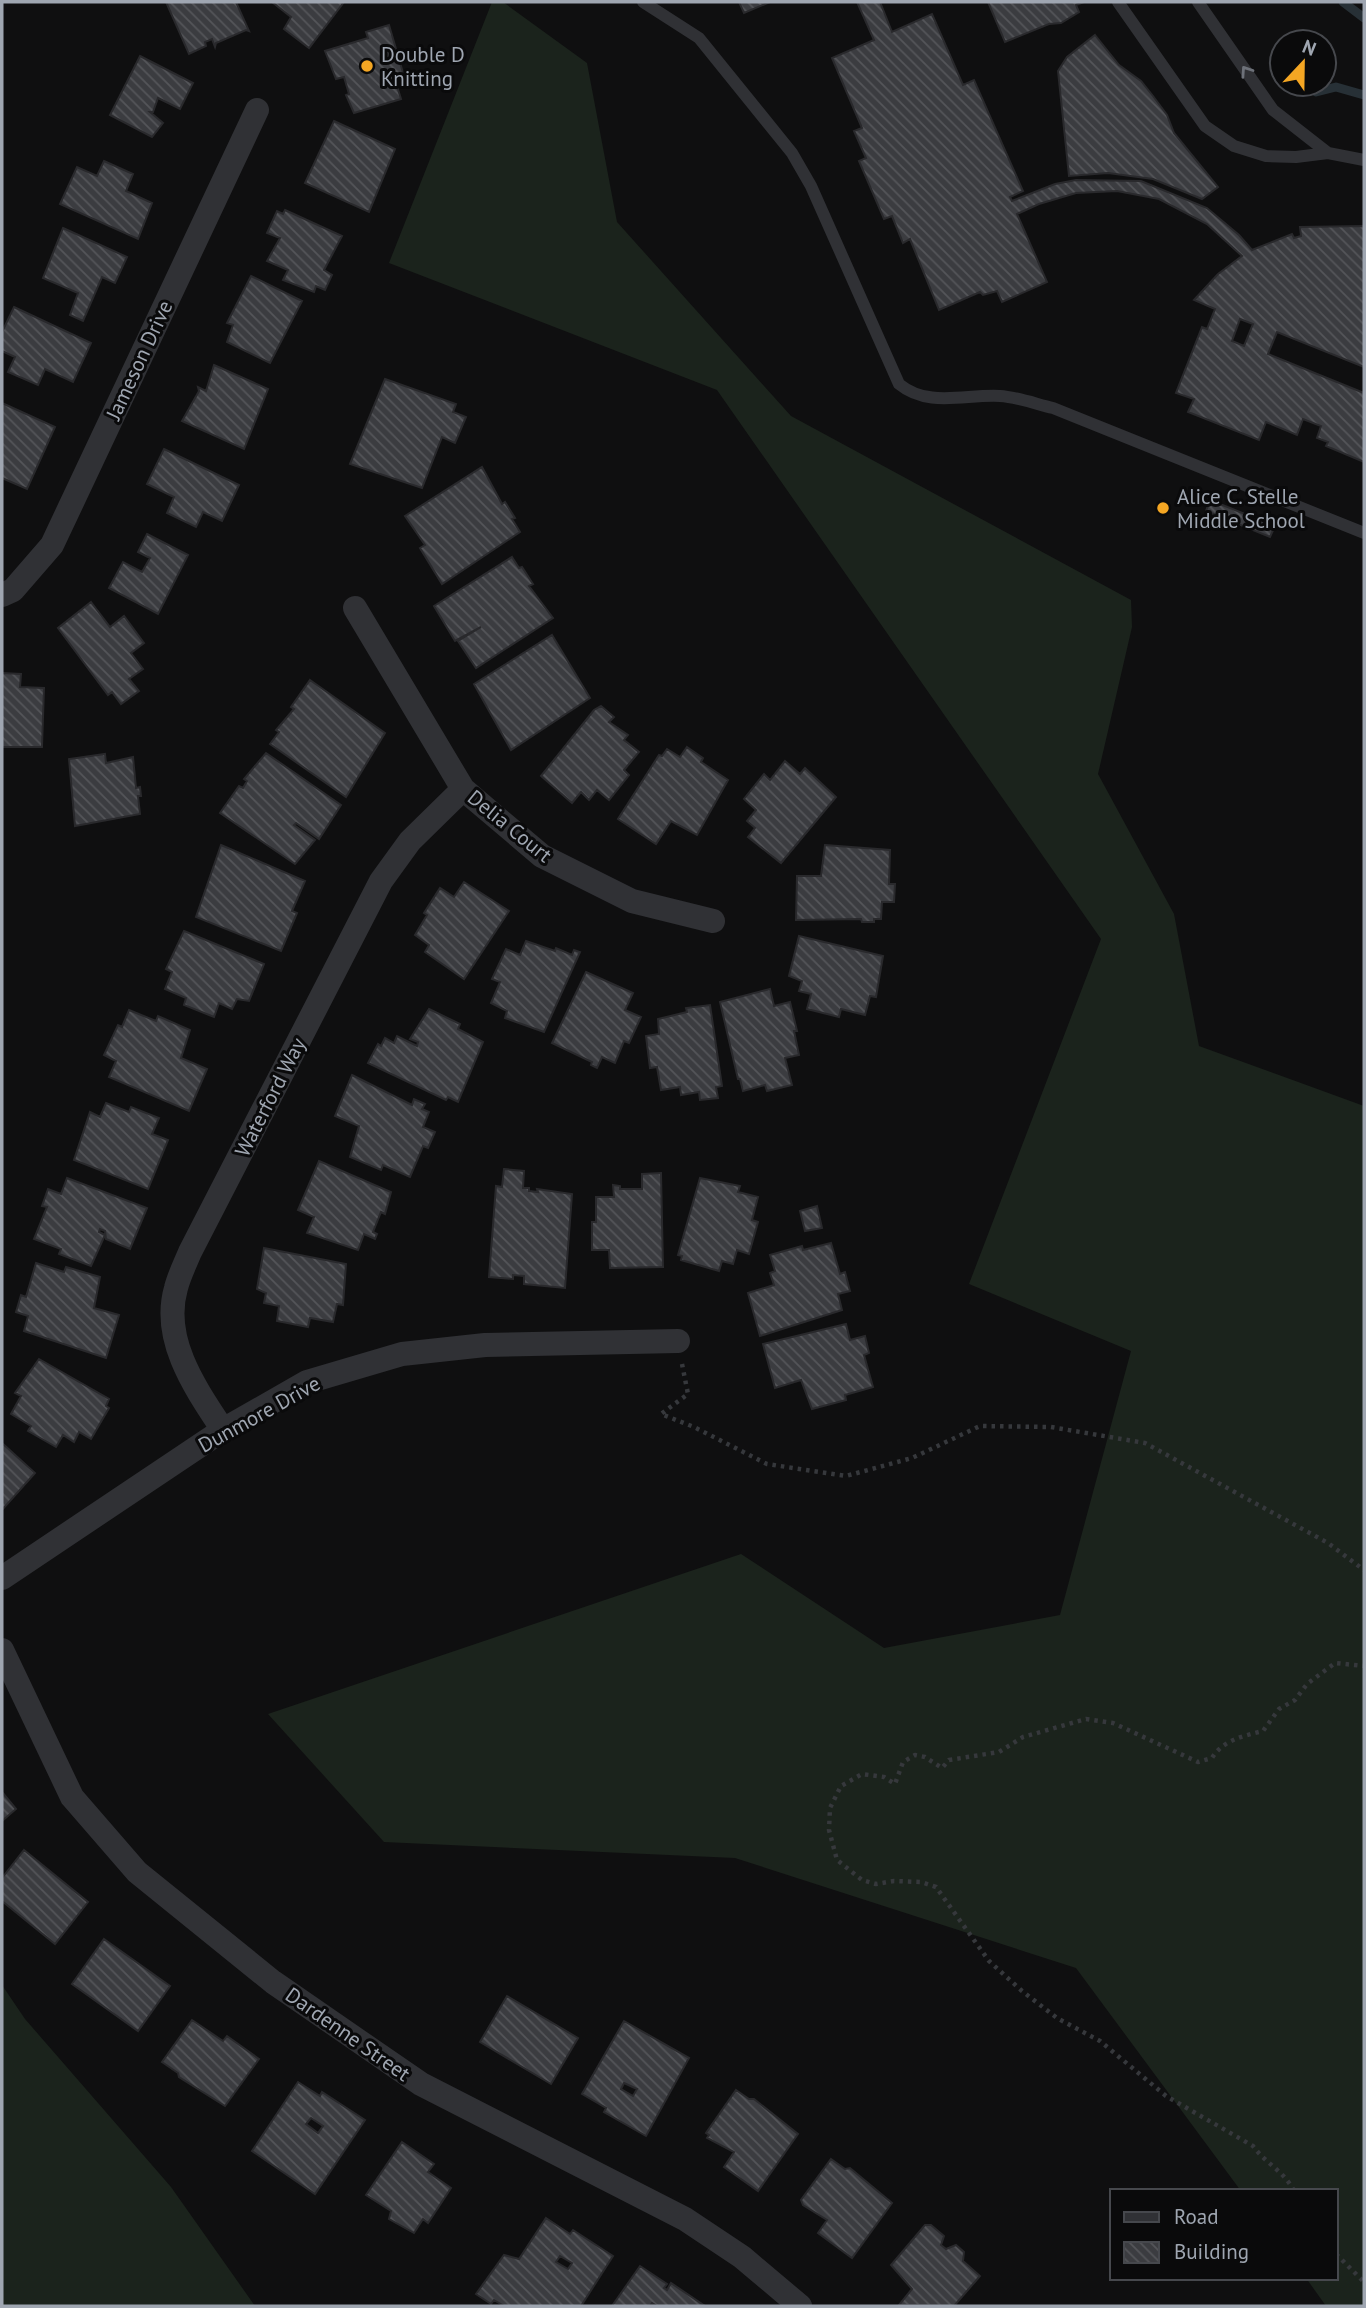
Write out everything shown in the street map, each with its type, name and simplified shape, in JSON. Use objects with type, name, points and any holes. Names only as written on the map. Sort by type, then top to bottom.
[{"type":"street","name":"Jameson Drive","points":[[2,595],[13,590],[52,545],[257,110]]},
{"type":"street","name":"Delia Court","points":[[355,608],[463,789],[542,856],[632,901],[713,921]]},
{"type":"street","name":"Waterford Way","points":[[223,1430],[192,1384],[174,1336],[175,1290],[190,1252],[381,881],[410,841],[463,789]]},
{"type":"street","name":"Dunmore Drive","points":[[2,1578],[223,1430],[307,1382],[402,1354],[485,1345],[678,1341]]},
{"type":"street","name":"Dardenne Street","points":[[2,1650],[72,1797],[137,1872],[273,1982],[421,2084],[685,2219],[742,2257],[800,2306]]},
{"type":"lane","points":[[643,2],[699,37],[792,153],[811,186],[899,384],[911,394],[926,399],[1002,396],[1053,408],[1364,533]]},
{"type":"lane","points":[[1118,2],[1205,126],[1234,146],[1266,156],[1296,157],[1328,153],[1364,160]]},
{"type":"lane","points":[[1198,2],[1273,110],[1328,153]]},
{"type":"path","points":[[678,1341],[688,1394],[662,1414],[767,1464],[846,1476],[912,1458],[980,1426],[1051,1427],[1145,1443],[1328,1544],[1364,1570]]},
{"type":"path","points":[[1293,2189],[1283,2175],[1261,2158],[1253,2146],[1166,2096],[1100,2042],[1057,2018],[1022,1991],[989,1961],[936,1887],[921,1882],[894,1881],[876,1884],[862,1880],[837,1860],[829,1830],[830,1808],[841,1786],[862,1774],[884,1777],[895,1784],[903,1762],[915,1755],[925,1757],[942,1768],[949,1760],[999,1752],[1023,1737],[1086,1719],[1113,1723],[1198,1762],[1212,1758],[1218,1748],[1228,1743],[1263,1731],[1279,1709],[1295,1700],[1307,1684],[1335,1663],[1364,1666]]},
{"type":"path","points":[[1338,2256],[1364,2282]]},
{"type":"shaded area","points":[[492,2],[503,2],[587,63],[617,222],[791,416],[1131,600],[1132,627],[1098,774],[1174,914],[1199,1046],[1364,1106],[1364,2306],[1326,2306],[1307,2280],[1338,2280],[1338,2189],[1240,2189],[1076,1968],[735,1858],[384,1842],[268,1714],[741,1554],[884,1648],[1060,1615],[1131,1351],[969,1284],[1101,939],[717,390],[389,263]]},
{"type":"shaded area","points":[[2,1985],[25,2019],[171,2187],[255,2306],[2,2306]]},
{"type":"building","points":[[166,2],[236,2],[249,31],[216,43],[215,47],[212,39],[205,42],[206,46],[189,54]]},
{"type":"building","points":[[272,2],[344,2],[309,48],[284,29],[291,17]]},
{"type":"building","points":[[739,2],[770,2],[744,13]]},
{"type":"building","points":[[857,2],[880,2],[892,32],[932,14],[963,85],[974,80],[1023,191],[1010,197],[1012,201],[1055,184],[1076,180],[1141,181],[1207,208],[1252,250],[1292,234],[1294,238],[1301,236],[1300,227],[1364,226],[1364,367],[1277,332],[1268,354],[1364,393],[1364,462],[1326,446],[1328,442],[1317,438],[1321,426],[1303,419],[1297,435],[1266,422],[1259,440],[1188,412],[1194,399],[1176,393],[1202,327],[1207,329],[1215,309],[1194,300],[1218,274],[1242,256],[1207,224],[1159,199],[1117,191],[1076,193],[1017,214],[1047,282],[1002,302],[997,291],[983,295],[980,292],[939,310],[910,239],[903,243],[892,216],[884,219],[859,161],[866,158],[854,131],[862,128],[832,58],[874,40]],"holes":[[[1240,319],[1253,324],[1244,346],[1232,341]]]},
{"type":"building","points":[[988,2],[1084,2],[1076,5],[1079,12],[1061,23],[1049,24],[1005,42]]},
{"type":"building","name":"Double D Knitting","points":[[389,25],[406,83],[397,86],[401,99],[354,113],[346,95],[349,94],[344,77],[336,79],[325,51],[368,38],[366,32]]},
{"type":"building","points":[[1095,35],[1119,65],[1141,81],[1167,115],[1174,133],[1218,187],[1202,199],[1153,179],[1108,173],[1069,176],[1058,71],[1067,57]]},
{"type":"building","points":[[140,56],[193,83],[180,109],[158,98],[153,112],[150,112],[163,123],[152,137],[110,115]]},
{"type":"building","points":[[334,121],[395,149],[369,212],[305,183]]},
{"type":"building","points":[[104,161],[133,174],[126,191],[152,203],[138,239],[60,204],[77,167],[97,176]]},
{"type":"building","points":[[285,210],[342,236],[324,270],[332,275],[325,290],[316,286],[314,292],[283,280],[288,270],[267,261],[280,238],[267,233],[277,211],[283,214]]},
{"type":"building","points":[[63,228],[127,257],[115,283],[102,277],[83,321],[70,315],[78,293],[43,278]]},
{"type":"building","points":[[251,276],[302,301],[270,363],[227,342],[233,325],[227,323]]},
{"type":"building","points":[[14,307],[91,343],[73,382],[45,369],[38,385],[8,372],[15,357],[2,351],[2,332]]},
{"type":"building","points":[[214,365],[268,389],[244,449],[182,421],[199,391],[198,387],[206,391]]},
{"type":"building","points":[[385,379],[456,404],[453,412],[466,417],[455,443],[442,437],[422,488],[350,464]]},
{"type":"building","points":[[2,403],[55,427],[27,489],[2,478]]},
{"type":"building","points":[[164,449],[239,485],[222,521],[203,512],[196,527],[167,513],[174,497],[147,484]]},
{"type":"building","points":[[482,467],[502,504],[505,502],[515,518],[512,519],[520,532],[442,584],[420,548],[425,545],[405,516]]},
{"type":"building","points":[[1210,500],[1275,526],[1270,537],[1206,511]]},
{"type":"building","points":[[147,534],[188,555],[158,614],[109,588],[123,562],[142,572],[150,558],[138,552]]},
{"type":"building","points":[[512,557],[519,568],[522,567],[533,584],[529,586],[553,618],[476,668],[458,641],[481,627],[455,641],[434,606]]},
{"type":"building","points":[[91,602],[110,627],[124,616],[144,643],[131,653],[143,669],[129,679],[139,691],[121,704],[112,692],[108,695],[58,628]]},
{"type":"building","points":[[552,635],[590,698],[511,750],[474,684]]},
{"type":"building","points":[[2,673],[21,674],[20,687],[44,688],[42,747],[2,747]]},
{"type":"building","points":[[310,680],[385,733],[346,797],[270,744],[279,732],[276,730],[294,709],[291,707]]},
{"type":"building","points":[[601,706],[614,717],[609,722],[628,735],[624,740],[639,752],[624,770],[629,775],[609,800],[597,790],[589,800],[581,792],[572,803],[541,776],[594,710]]},
{"type":"building","points":[[687,747],[703,758],[701,762],[728,780],[697,835],[671,821],[656,844],[618,819],[659,755],[662,756],[667,749],[680,757]]},
{"type":"building","points":[[266,753],[341,805],[319,839],[296,823],[294,825],[315,840],[295,864],[220,813],[239,786],[243,788],[247,781],[244,779]]},
{"type":"building","points":[[105,754],[106,763],[133,757],[136,788],[140,787],[140,814],[75,826],[69,759]]},
{"type":"building","points":[[785,761],[800,774],[805,768],[836,797],[781,863],[748,837],[755,828],[747,821],[756,810],[744,799],[764,774],[770,780]]},
{"type":"building","points":[[221,845],[305,881],[292,911],[297,913],[281,951],[196,917]]},
{"type":"building","points":[[825,845],[890,850],[889,884],[895,884],[894,902],[882,902],[881,919],[874,919],[874,922],[862,922],[861,919],[796,920],[797,876],[821,876]]},
{"type":"building","points":[[464,882],[509,911],[464,979],[425,952],[429,945],[415,935],[427,915],[424,913],[440,888],[454,897]]},
{"type":"building","points":[[184,931],[264,964],[249,1001],[237,999],[232,1009],[219,1003],[214,1017],[184,1005],[186,998],[165,989],[172,972],[166,969]]},
{"type":"building","points":[[799,936],[883,956],[876,997],[870,996],[865,1015],[841,1009],[839,1017],[807,1009],[811,994],[799,991],[802,981],[789,976]]},
{"type":"building","points":[[526,941],[572,955],[574,950],[580,952],[544,1032],[505,1018],[507,1011],[491,1003],[500,982],[492,979],[506,949],[520,955]]},
{"type":"building","points":[[586,972],[633,993],[625,1010],[641,1017],[629,1043],[624,1041],[615,1063],[602,1057],[597,1068],[591,1065],[592,1062],[552,1043]]},
{"type":"building","points":[[770,989],[774,1006],[790,1002],[797,1031],[794,1031],[799,1055],[785,1058],[792,1085],[767,1091],[765,1085],[743,1091],[720,1002]]},
{"type":"building","points":[[710,1005],[722,1086],[716,1087],[718,1098],[700,1100],[699,1092],[681,1095],[680,1087],[661,1090],[657,1067],[650,1068],[646,1036],[659,1034],[658,1019],[687,1012],[686,1008]]},
{"type":"building","points":[[429,1009],[460,1024],[458,1029],[483,1042],[458,1102],[448,1097],[446,1100],[368,1063],[378,1044],[381,1046],[385,1038],[394,1043],[397,1036],[417,1046],[418,1042],[410,1039]]},
{"type":"building","points":[[129,1010],[156,1021],[158,1016],[190,1030],[181,1058],[207,1069],[189,1111],[109,1077],[116,1061],[104,1055],[118,1025],[122,1027]]},
{"type":"building","points":[[352,1075],[412,1105],[414,1099],[425,1104],[422,1109],[429,1112],[423,1127],[435,1132],[428,1148],[423,1146],[410,1177],[383,1165],[381,1170],[350,1157],[359,1126],[335,1116]]},
{"type":"building","points":[[106,1103],[129,1112],[131,1107],[159,1118],[152,1134],[168,1140],[148,1189],[74,1160],[90,1112],[100,1117]]},
{"type":"building","points":[[319,1161],[391,1192],[385,1214],[381,1212],[373,1232],[377,1234],[375,1239],[364,1234],[358,1250],[307,1233],[314,1217],[298,1210]]},
{"type":"building","points":[[504,1169],[524,1171],[523,1188],[529,1188],[529,1191],[538,1192],[537,1189],[572,1194],[565,1288],[524,1284],[524,1276],[513,1275],[513,1279],[489,1277],[496,1186],[502,1187]]},
{"type":"building","points":[[661,1173],[663,1267],[610,1268],[609,1250],[592,1250],[592,1222],[596,1222],[596,1197],[614,1197],[613,1185],[620,1186],[620,1189],[642,1189],[642,1174]]},
{"type":"building","points":[[67,1178],[147,1208],[130,1249],[106,1239],[105,1231],[100,1229],[99,1232],[105,1235],[91,1266],[59,1254],[61,1249],[34,1239],[47,1207],[42,1206],[48,1189],[61,1194]]},
{"type":"building","points":[[700,1178],[740,1186],[738,1192],[758,1197],[752,1220],[758,1222],[749,1254],[737,1250],[733,1264],[722,1261],[719,1271],[681,1260],[682,1256],[678,1255]]},
{"type":"building","points":[[817,1206],[822,1228],[805,1231],[800,1211]]},
{"type":"building","points":[[831,1243],[840,1274],[845,1272],[850,1291],[838,1294],[842,1310],[760,1336],[748,1293],[774,1285],[770,1273],[775,1271],[770,1255],[802,1246],[803,1250]]},
{"type":"building","points":[[264,1248],[346,1264],[343,1305],[337,1304],[333,1322],[310,1318],[308,1327],[277,1321],[279,1306],[264,1303],[266,1293],[257,1289]]},
{"type":"building","points":[[36,1263],[64,1272],[66,1267],[100,1277],[94,1308],[119,1315],[106,1358],[24,1331],[28,1316],[16,1312],[21,1295],[26,1297]]},
{"type":"building","points":[[846,1324],[850,1340],[865,1336],[869,1353],[864,1355],[873,1387],[845,1395],[846,1400],[812,1409],[801,1380],[775,1388],[763,1344]]},
{"type":"building","points":[[39,1359],[109,1399],[106,1406],[109,1408],[91,1439],[79,1432],[74,1442],[63,1435],[56,1447],[28,1431],[31,1426],[11,1414],[21,1396],[15,1393]]},
{"type":"building","points":[[2,1443],[35,1473],[2,1510]]},
{"type":"building","points":[[2,1792],[16,1809],[2,1821]]},
{"type":"building","points":[[24,1850],[88,1902],[55,1944],[2,1901],[2,1878]]},
{"type":"building","points":[[104,1939],[170,1986],[138,2031],[72,1984]]},
{"type":"building","points":[[507,1996],[578,2038],[551,2084],[480,2042]]},
{"type":"building","points":[[192,2020],[223,2041],[227,2036],[259,2059],[225,2106],[179,2077],[178,2073],[162,2062]]},
{"type":"building","points":[[624,2021],[689,2058],[646,2136],[604,2112],[606,2108],[582,2094]],"holes":[[[624,2083],[637,2089],[633,2096],[621,2089]]]},
{"type":"building","points":[[298,2082],[320,2096],[322,2092],[365,2120],[315,2194],[252,2151]],"holes":[[[311,2118],[323,2126],[318,2133],[306,2124]]]},
{"type":"building","points":[[736,2090],[749,2099],[754,2099],[798,2134],[758,2191],[724,2167],[734,2152],[707,2138],[709,2135],[706,2133]]},
{"type":"building","points":[[402,2142],[434,2164],[428,2172],[451,2188],[428,2223],[423,2219],[414,2233],[389,2219],[391,2211],[366,2195]]},
{"type":"building","points":[[831,2159],[845,2169],[850,2168],[892,2203],[852,2258],[818,2233],[827,2220],[803,2205],[801,2200]]},
{"type":"building","points":[[546,2218],[570,2234],[573,2230],[613,2256],[581,2306],[504,2306],[494,2300],[491,2304],[476,2294],[504,2255],[519,2259]],"holes":[[[560,2256],[572,2263],[568,2269],[556,2262]]]},
{"type":"building","points":[[925,2225],[931,2225],[944,2236],[941,2245],[946,2249],[956,2245],[964,2252],[963,2261],[980,2276],[954,2306],[899,2305],[912,2289],[891,2265]]},
{"type":"building","points":[[640,2266],[667,2284],[664,2288],[667,2290],[671,2283],[705,2306],[657,2306],[652,2303],[650,2306],[612,2306]]},
{"type":"waterway","points":[[1343,2],[1364,18]]},
{"type":"waterway","points":[[1338,88],[1364,95]]},
{"type":"place","name":"Double D Knitting","points":[[367,66]]},
{"type":"place","name":"Alice C. Stelle Middle School","points":[[1163,508]]}]
